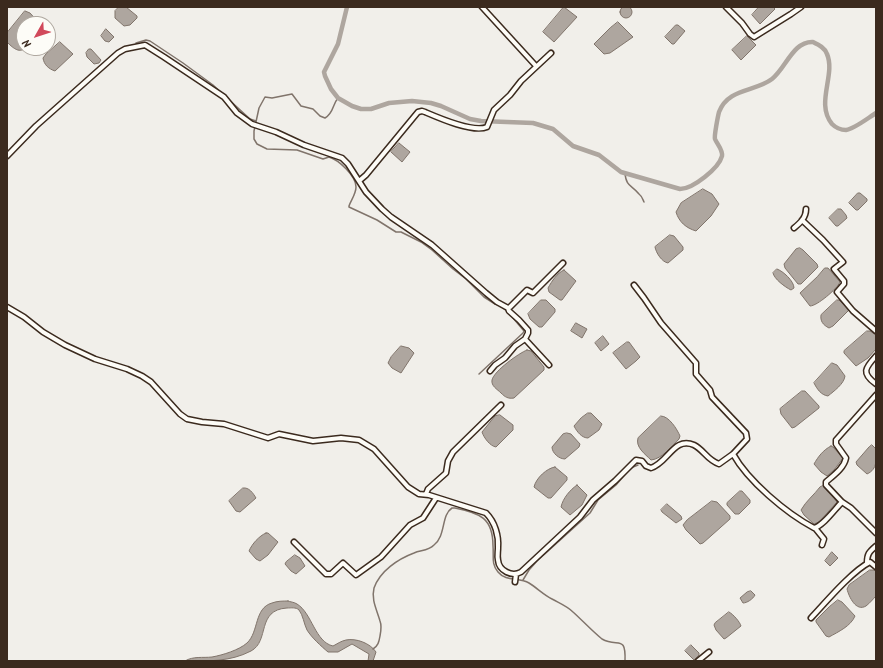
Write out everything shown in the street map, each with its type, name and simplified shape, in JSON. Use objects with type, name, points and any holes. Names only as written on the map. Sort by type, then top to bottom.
[{"type":"street","points":[[482,7],[536,66]]},
{"type":"street","points":[[726,7],[754,37],[800,7]]},
{"type":"street","points":[[7,156],[36,126],[118,53],[125,49],[143,45],[147,46],[227,100],[237,113],[253,125],[276,132],[304,145],[339,156],[345,161],[366,192],[391,217],[432,245],[486,293],[508,308],[509,311],[528,330],[528,335],[490,371]]},
{"type":"street","points":[[359,182],[418,112],[422,111],[461,126],[482,129],[488,126],[494,110],[510,95],[536,66],[551,53]]},
{"type":"street","points":[[794,228],[806,214],[806,209]]},
{"type":"street","points":[[802,220],[843,262],[834,270],[844,281],[844,284],[837,292],[853,311],[876,331]]},
{"type":"street","points":[[508,308],[527,290],[533,293],[563,263]]},
{"type":"street","points":[[515,582],[516,576],[580,517],[592,500],[615,481],[636,460],[642,461],[650,468],[654,467],[682,443],[695,446],[711,461],[719,464],[733,454],[746,439],[746,433],[712,397],[710,390],[696,374],[696,363],[661,324],[634,285]]},
{"type":"street","points":[[7,307],[20,314],[43,332],[65,345],[95,359],[121,367],[142,376],[151,382],[180,414],[187,419],[224,424],[268,438],[279,434],[313,441],[341,438],[359,440],[374,449],[408,487],[419,494],[426,494],[486,513],[492,520],[496,530],[498,562],[503,569],[516,576]]},
{"type":"street","points":[[525,339],[549,365]]},
{"type":"street","points":[[876,356],[866,367],[866,373],[876,384]]},
{"type":"street","points":[[876,395],[836,440],[836,444],[846,458],[843,465],[826,482],[826,485],[842,502],[851,508],[876,533]]},
{"type":"street","points":[[426,494],[428,489],[446,473],[448,460],[453,452],[501,405]]},
{"type":"street","points":[[733,454],[752,479],[764,491],[810,526],[815,528],[824,539],[822,545]]},
{"type":"street","points":[[294,542],[326,574],[331,574],[343,563],[356,575],[381,557],[410,525],[423,518],[436,498]]},
{"type":"street","points":[[815,528],[821,524],[842,502]]},
{"type":"street","points":[[868,563],[868,552],[876,546]]},
{"type":"street","points":[[868,563],[872,563],[876,567]]},
{"type":"street","points":[[810,618],[850,578],[868,563]]},
{"type":"street","points":[[698,661],[709,652]]},
{"type":"shaded area","points":[[624,6],[628,6],[632,12],[628,18],[624,18],[620,14],[620,10]]},
{"type":"shaded area","points":[[119,7],[126,7],[137,16],[137,18],[130,25],[124,26],[115,18],[115,11]]},
{"type":"shaded area","points":[[564,7],[577,17],[554,42],[543,32]]},
{"type":"shaded area","points":[[759,7],[773,7],[775,9],[760,24],[752,15]]},
{"type":"shaded area","points":[[25,11],[33,16],[21,16]]},
{"type":"shaded area","points":[[16,22],[16,49],[7,42],[7,33]]},
{"type":"shaded area","points":[[618,22],[633,37],[610,53],[604,54],[594,44]]},
{"type":"shaded area","points":[[676,25],[685,31],[674,44],[672,44],[665,37]]},
{"type":"shaded area","points":[[106,29],[114,37],[109,42],[105,41],[101,36]]},
{"type":"shaded area","points":[[747,36],[756,45],[741,60],[732,50]]},
{"type":"shaded area","points":[[60,42],[73,54],[55,71],[44,63],[43,58],[44,56],[56,56],[56,45]]},
{"type":"shaded area","points":[[89,49],[91,49],[101,60],[99,63],[94,64],[87,57],[86,53]]},
{"type":"shaded area","points":[[399,143],[410,152],[402,162],[391,152]]},
{"type":"shaded area","points":[[703,189],[712,194],[719,204],[711,216],[696,231],[683,224],[676,212],[681,203]]},
{"type":"shaded area","points":[[858,193],[867,199],[867,201],[858,210],[856,210],[849,203]]},
{"type":"shaded area","points":[[838,209],[841,209],[847,218],[836,226],[829,218]]},
{"type":"shaded area","points":[[670,235],[674,236],[683,247],[683,250],[668,263],[660,257],[655,247]]},
{"type":"shaded area","points":[[800,248],[817,264],[818,267],[801,284],[798,284],[785,268],[784,264],[796,249]]},
{"type":"shaded area","points":[[825,268],[828,268],[840,282],[826,297],[810,306],[800,293]]},
{"type":"shaded area","points":[[777,269],[788,277],[794,285],[794,288],[791,290],[778,280],[773,273]]},
{"type":"shaded area","points":[[564,270],[576,281],[562,300],[560,300],[549,292],[548,288],[557,275]]},
{"type":"shaded area","points":[[541,300],[546,300],[555,309],[555,312],[542,327],[539,327],[530,319],[528,314]]},
{"type":"shaded area","points":[[837,300],[839,300],[849,310],[829,328],[822,323],[821,315]]},
{"type":"shaded area","points":[[576,323],[587,329],[582,338],[571,331]]},
{"type":"shaded area","points":[[867,331],[870,331],[876,335],[876,349],[868,358],[856,366],[844,353],[844,351]]},
{"type":"shaded area","points":[[603,336],[609,344],[601,351],[595,343]]},
{"type":"shaded area","points":[[629,342],[640,357],[626,369],[613,353]]},
{"type":"shaded area","points":[[401,346],[409,348],[414,353],[401,373],[392,368],[388,363],[391,357]]},
{"type":"shaded area","points":[[527,350],[531,351],[544,367],[544,370],[514,398],[504,396],[492,384],[494,376],[513,358]]},
{"type":"shaded area","points":[[832,363],[837,365],[845,376],[841,385],[828,396],[823,394],[814,383]]},
{"type":"shaded area","points":[[802,391],[805,391],[819,406],[819,408],[792,428],[781,414],[780,409]]},
{"type":"shaded area","points":[[588,413],[591,413],[602,424],[599,430],[588,438],[580,434],[574,426]]},
{"type":"shaded area","points":[[500,415],[513,425],[513,430],[496,447],[484,437],[482,432],[495,416]]},
{"type":"shaded area","points":[[661,416],[670,420],[680,436],[679,439],[666,452],[651,460],[643,453],[637,441],[638,438]]},
{"type":"shaded area","points":[[563,434],[571,434],[580,444],[579,447],[563,459],[558,457],[552,447]]},
{"type":"shaded area","points":[[872,445],[876,449],[876,463],[871,472],[867,474],[857,465],[856,462]]},
{"type":"shaded area","points":[[831,446],[843,458],[834,470],[827,476],[814,464],[821,454]]},
{"type":"shaded area","points":[[555,467],[567,477],[567,480],[551,498],[548,498],[534,487],[542,474]]},
{"type":"shaded area","points":[[577,485],[587,495],[582,505],[570,515],[561,507],[567,494]]},
{"type":"shaded area","points":[[823,486],[830,492],[837,502],[819,522],[814,524],[804,515],[801,510],[820,487]]},
{"type":"shaded area","points":[[243,488],[249,489],[256,498],[240,512],[236,511],[229,501]]},
{"type":"shaded area","points":[[740,491],[742,491],[750,500],[750,503],[739,514],[735,514],[727,503]]},
{"type":"shaded area","points":[[712,501],[717,502],[730,516],[730,519],[700,544],[683,525],[687,520]]},
{"type":"shaded area","points":[[667,504],[681,516],[682,519],[676,523],[662,512],[661,510]]},
{"type":"shaded area","points":[[266,533],[278,542],[268,555],[260,561],[256,559],[249,551],[256,540]]},
{"type":"shaded area","points":[[832,552],[838,558],[830,566],[825,561]]},
{"type":"shaded area","points":[[295,555],[300,558],[305,566],[296,574],[285,564]]},
{"type":"shaded area","points":[[870,570],[874,570],[876,572],[876,596],[866,606],[859,607],[849,596],[847,589],[849,585]]},
{"type":"shaded area","points":[[751,591],[755,595],[748,602],[743,603],[740,598],[747,592]]},
{"type":"shaded area","points":[[838,600],[842,602],[855,616],[851,623],[829,637],[826,636],[816,620]]},
{"type":"shaded area","points":[[288,601],[296,603],[302,608],[322,639],[327,643],[333,646],[346,640],[362,642],[370,646],[376,652],[373,661],[368,661],[369,654],[352,644],[338,652],[328,652],[309,633],[299,610],[296,608],[287,608],[277,610],[271,614],[264,626],[257,646],[251,651],[243,655],[227,659],[185,661],[188,659],[212,657],[240,648],[251,638],[259,615],[266,606],[276,602]]},
{"type":"shaded area","points":[[729,612],[736,618],[741,626],[724,639],[716,630],[714,625]]},
{"type":"shaded area","points":[[691,645],[699,653],[694,660],[685,651]]},
{"type":"waterway","points":[[347,7],[338,44],[324,72],[331,89],[338,98],[352,106],[361,109],[371,109],[389,103],[412,101],[431,103],[441,106],[470,119],[481,121],[533,123],[553,129],[573,146],[599,155],[621,172],[680,189],[692,186],[698,182],[711,172],[720,161],[722,152],[715,137],[719,112],[723,104],[735,94],[758,86],[772,79],[795,50],[806,43],[813,42],[817,44],[823,48],[827,54],[829,71],[825,107],[827,116],[832,124],[837,128],[846,130],[857,126],[876,113]]},
{"type":"waterway","points":[[136,43],[146,40],[150,41],[213,85],[250,119],[256,121]]},
{"type":"waterway","points":[[338,98],[330,114],[325,118],[320,116],[313,109],[301,106],[292,94],[272,98],[265,97],[259,108],[254,131],[254,139],[257,144],[267,149],[297,150],[323,159],[329,157],[337,161],[350,173],[355,183],[355,192],[349,207],[377,220],[396,232],[401,232],[421,242],[466,279],[484,297],[508,312],[524,331],[479,374]]},
{"type":"waterway","points":[[625,173],[628,183],[641,196],[644,202]]},
{"type":"waterway","points":[[523,580],[537,561],[590,513],[598,500],[616,485],[628,471],[638,465]]},
{"type":"waterway","points":[[373,649],[379,642],[381,628],[381,623],[373,597],[374,588],[377,582],[385,571],[396,562],[432,547],[438,541],[446,515],[452,508],[455,508],[478,515],[488,523],[491,529],[494,566],[501,575],[529,583],[546,596],[566,606],[602,639],[620,643],[624,647],[625,661]]}]
